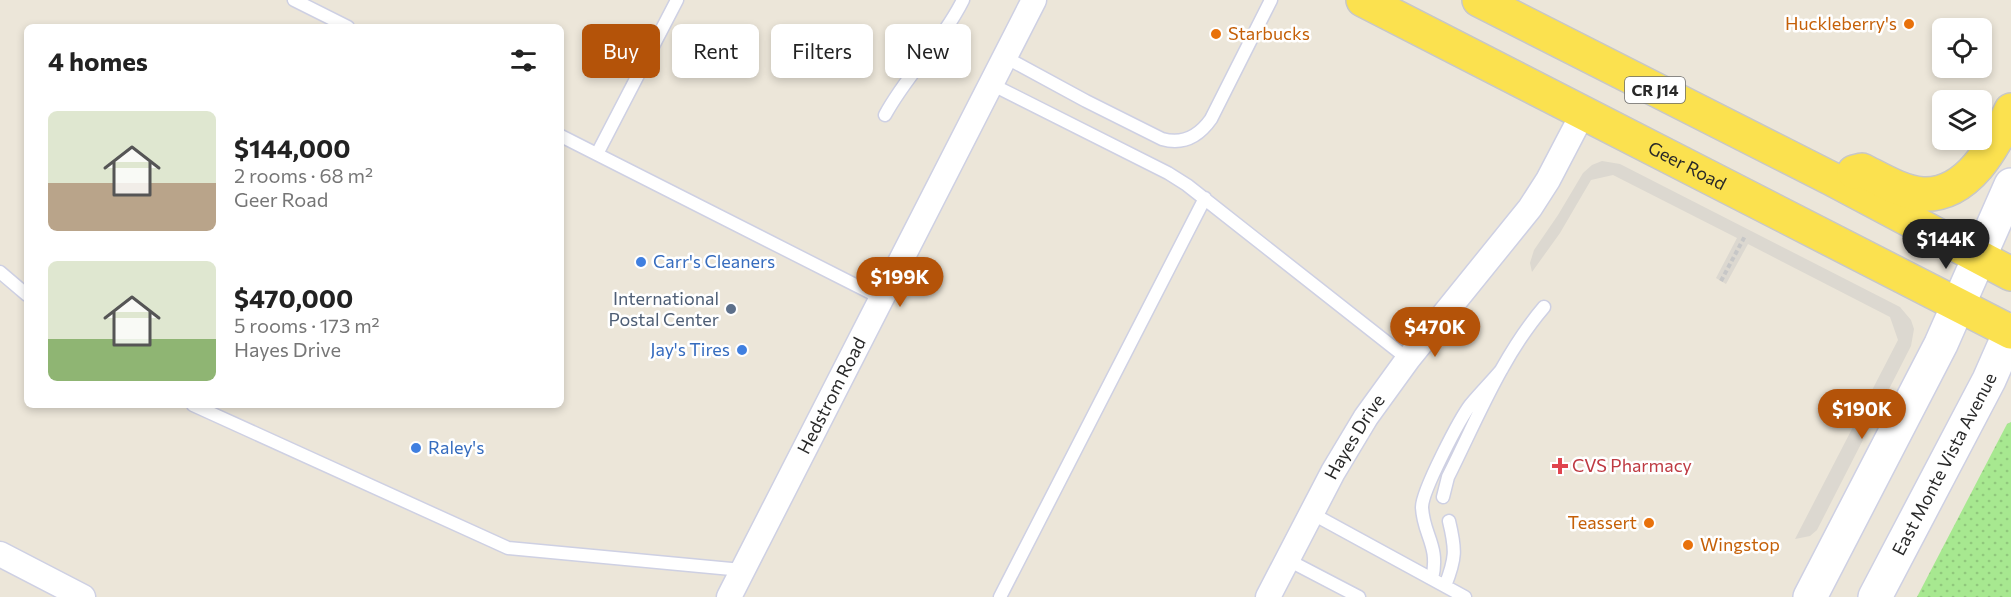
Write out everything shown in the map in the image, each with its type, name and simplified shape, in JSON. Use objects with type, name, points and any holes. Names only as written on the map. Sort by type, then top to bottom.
[{"type":"main road","name":"Geer Road","points":[[1363,0],[2011,332]]},
{"type":"main road","name":"CR J14","points":[[1479,0],[1832,179],[2011,274]]},
{"type":"main road","points":[[1832,179],[1862,170],[1897,187],[1917,193],[1941,192],[1966,177],[1981,162],[2000,134],[2011,110]]},
{"type":"main road","points":[[1810,597],[1941,344],[2011,185]]},
{"type":"main road","name":"East Monte Vista Avenue","points":[[1875,597],[2011,332]]},
{"type":"street","name":"Hedstrom Road","points":[[729,597],[1034,0]]},
{"type":"street","name":"Hayes Drive","points":[[1268,597],[1350,443],[1408,359],[1530,208],[1556,166],[1583,112]]},
{"type":"street","points":[[0,554],[83,597]]},
{"type":"lane","points":[[294,0],[342,24]]},
{"type":"lane","points":[[597,154],[677,0]]},
{"type":"lane","points":[[885,115],[896,94],[947,28],[963,0]]},
{"type":"lane","points":[[1005,57],[1162,139],[1184,140],[1202,130],[1214,114],[1271,0]]},
{"type":"lane","points":[[991,84],[1168,173],[1205,198],[1408,359]]},
{"type":"lane","points":[[564,137],[881,298]]},
{"type":"lane","points":[[1000,597],[1205,198]]},
{"type":"lane","points":[[0,272],[24,292]]},
{"type":"lane","points":[[1443,497],[1448,477],[1502,369],[1522,334],[1544,307]]},
{"type":"lane","points":[[1432,579],[1435,558],[1423,514],[1424,497],[1431,477],[1470,405],[1502,369]]},
{"type":"lane","points":[[200,408],[508,548],[742,570]]},
{"type":"lane","points":[[1311,513],[1465,597]]},
{"type":"lane","points":[[1445,586],[1454,564],[1454,544],[1449,521]]},
{"type":"lane","points":[[1287,560],[1359,597]]},
{"type":"path","points":[[1721,281],[1745,236]]},
{"type":"green space","points":[[2011,422],[2011,597],[1917,597],[2007,424]]},
{"type":"shaded area","points":[[1602,161],[1620,164],[1900,307],[1911,320],[1914,329],[1911,346],[1817,530],[1810,536],[1795,539],[1898,340],[1890,317],[1748,244],[1726,284],[1716,278],[1737,238],[1613,175],[1591,180],[1560,233],[1532,272],[1530,263],[1534,250],[1583,173],[1592,165]]},
{"type":"place","name":"Huckleberry's","points":[[1909,24]]},
{"type":"place","name":"Starbucks","points":[[1216,34]]},
{"type":"place","name":"Carr's Cleaners","points":[[641,262]]},
{"type":"place","name":"International Postal Center","points":[[731,309]]},
{"type":"place","name":"Jay's Tires","points":[[742,350]]},
{"type":"place","name":"Raley's","points":[[416,448]]},
{"type":"place","name":"CVS Pharmacy","points":[[1560,466]]},
{"type":"place","name":"Teassert","points":[[1649,523]]},
{"type":"place","name":"Wingstop","points":[[1688,545]]}]
